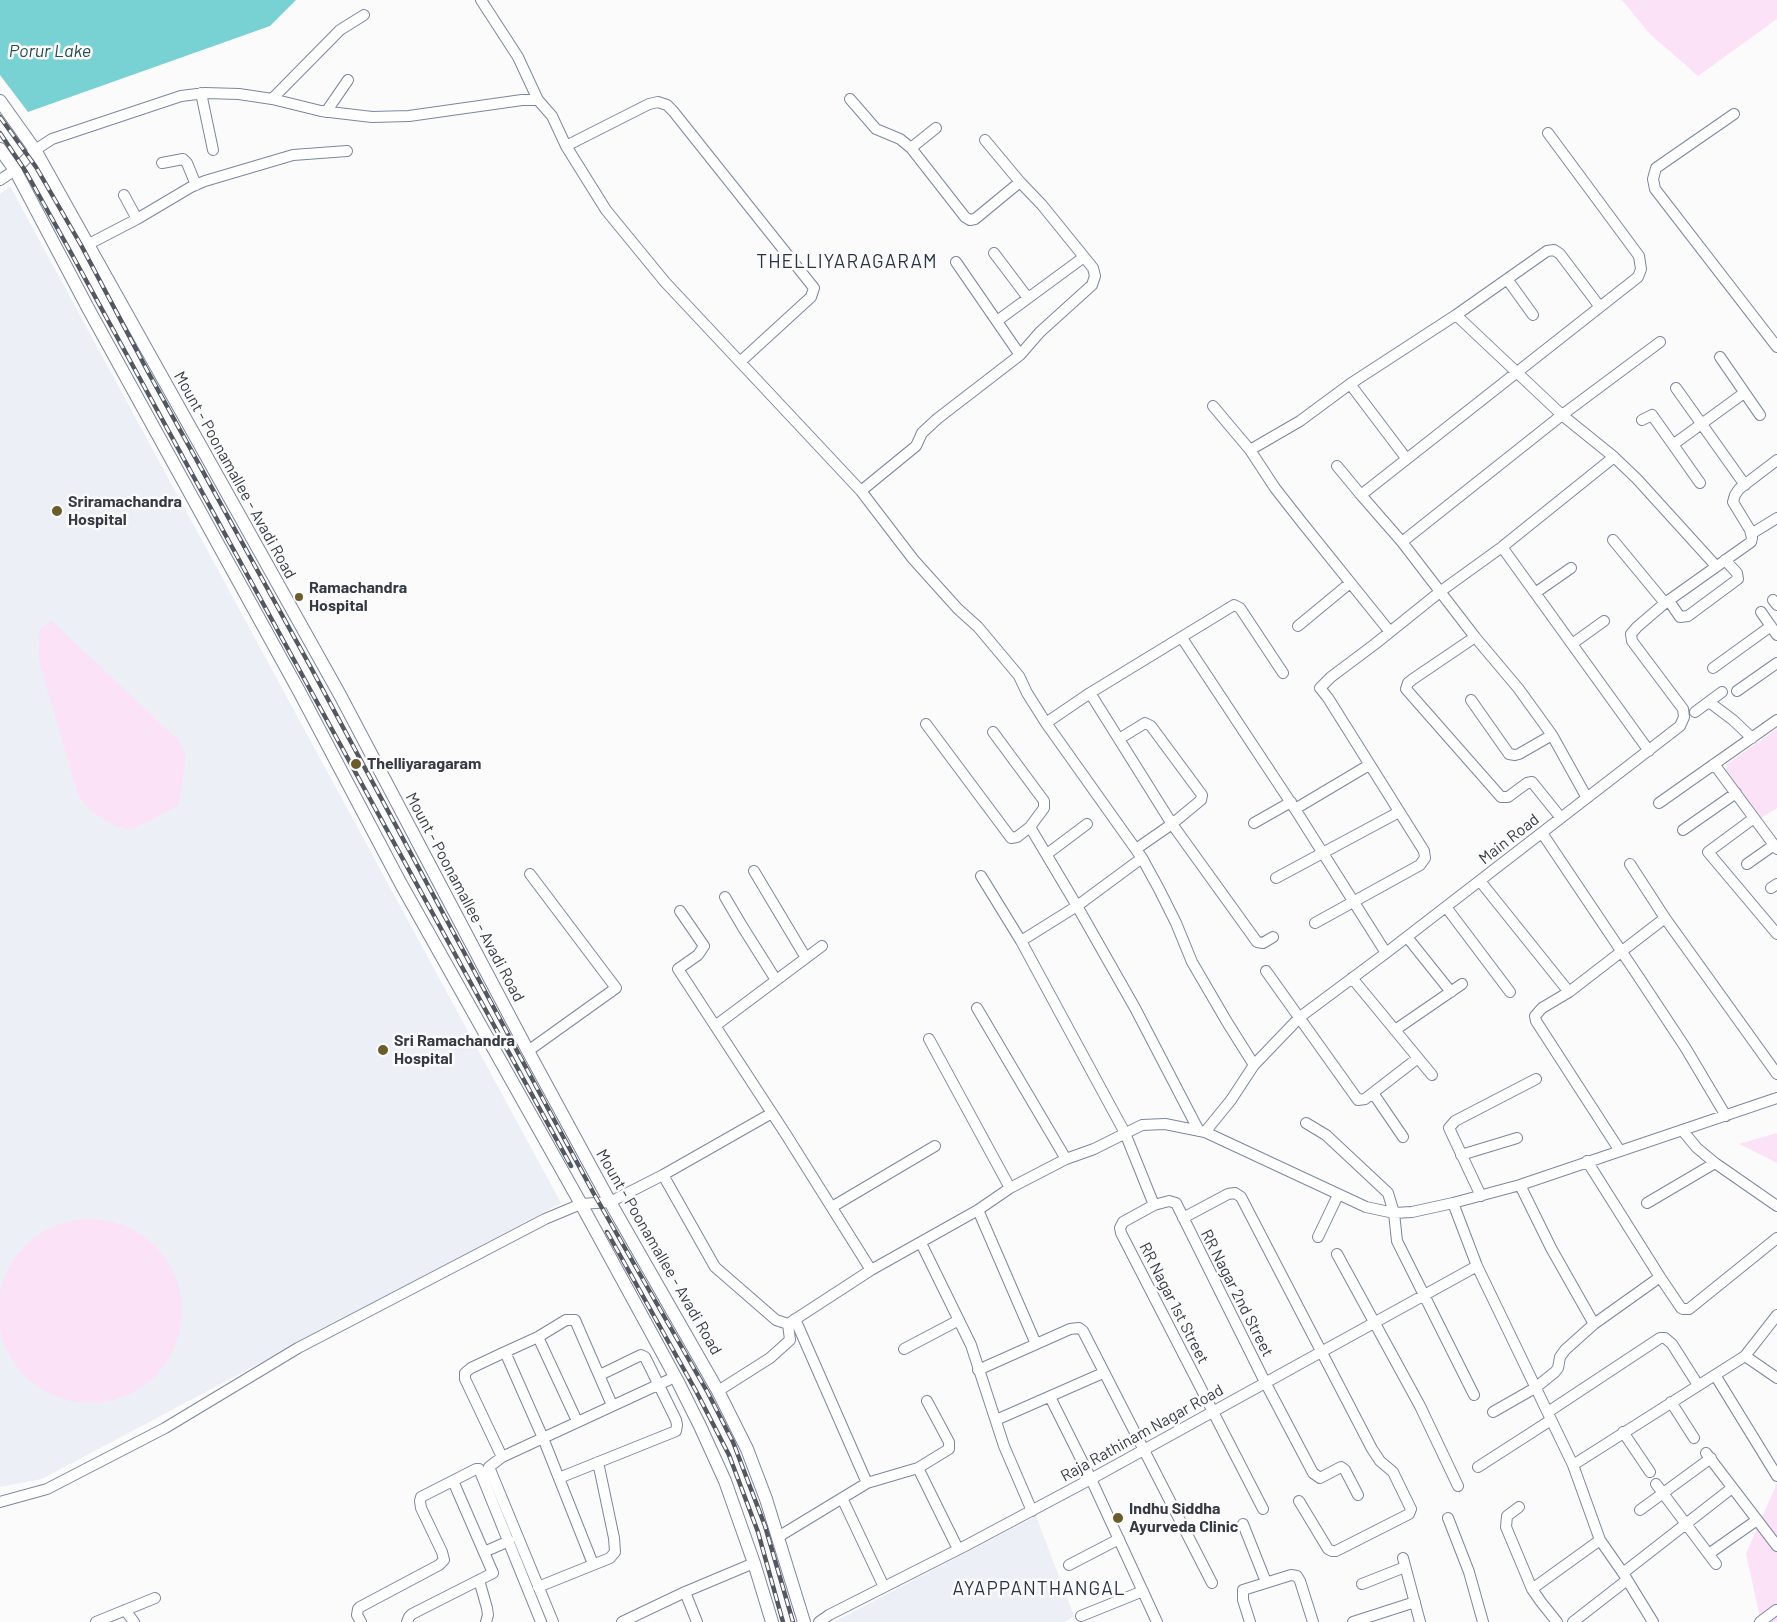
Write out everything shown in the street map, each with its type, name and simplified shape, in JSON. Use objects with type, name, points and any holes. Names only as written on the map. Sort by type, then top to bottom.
[{"type":"main road","name":"Mount - Poonamallee - Avadi Road","points":[[0,101],[35,150],[340,695],[610,1202],[718,1391],[747,1449],[778,1537],[804,1622]]},
{"type":"main road","points":[[0,149],[15,170],[89,310],[299,691],[401,884],[581,1204],[675,1376],[725,1481],[754,1563],[772,1622]]},
{"type":"street","points":[[481,0],[518,56],[538,100],[552,116],[566,146],[606,210],[665,282],[861,491],[918,565],[958,609],[978,627],[1019,676],[1027,693],[1046,722],[1139,854],[1176,923],[1192,962],[1226,1022],[1254,1064]]},
{"type":"street","points":[[272,99],[340,30],[364,15]]},
{"type":"street","points":[[326,112],[348,80]]},
{"type":"street","points":[[200,94],[213,150]]},
{"type":"street","points":[[0,180],[15,170],[35,150],[52,139],[181,96],[239,94],[272,99],[326,112],[372,117],[409,116],[522,100],[538,100]]},
{"type":"street","points":[[850,99],[876,129],[900,139],[911,148],[956,208],[970,220],[978,217],[1020,182]]},
{"type":"street","points":[[566,146],[649,104],[658,102],[667,105],[673,111],[814,288],[811,297],[740,362]]},
{"type":"street","points":[[1734,114],[1656,168],[1653,179],[1655,189],[1773,334],[1777,347]]},
{"type":"street","points":[[911,148],[936,128]]},
{"type":"street","points":[[1361,495],[1638,277],[1642,269],[1639,256],[1548,133]]},
{"type":"street","points":[[861,491],[916,446],[922,434],[936,419],[1020,355],[1040,332],[1092,285],[1094,281],[1095,272],[1084,257],[1042,205],[985,140]]},
{"type":"street","points":[[87,245],[196,185],[293,155],[346,151]]},
{"type":"street","points":[[162,163],[179,159],[183,160],[187,163],[196,185]]},
{"type":"street","points":[[124,194],[137,219]]},
{"type":"street","points":[[1250,450],[1300,421],[1350,384],[1456,315],[1547,251],[1554,250],[1560,254],[1600,307]]},
{"type":"street","points":[[994,253],[1028,298]]},
{"type":"street","points":[[997,321],[1084,257]]},
{"type":"street","points":[[956,262],[1020,355]]},
{"type":"street","points":[[1507,279],[1533,315]]},
{"type":"street","points":[[1456,315],[1562,415],[1614,457],[1721,563],[1737,573],[1738,580],[1688,616],[1680,617],[1613,540]]},
{"type":"street","points":[[1402,542],[1562,415],[1660,342]]},
{"type":"street","points":[[1720,357],[1760,415]]},
{"type":"street","points":[[1350,384],[1406,458]]},
{"type":"street","points":[[1676,388],[1745,485]]},
{"type":"street","points":[[1674,444],[1744,393]]},
{"type":"street","points":[[1213,406],[1250,450],[1280,494],[1390,632]]},
{"type":"street","points":[[1642,420],[1652,415],[1700,483]]},
{"type":"street","points":[[1315,923],[1424,862],[1425,858],[1424,851],[1320,688],[1331,676],[1502,546],[1614,457]]},
{"type":"street","points":[[1777,460],[1745,485],[1735,495],[1733,502],[1751,534],[1777,518]]},
{"type":"street","points":[[1337,466],[1402,542],[1475,637],[1518,688],[1552,735],[1587,798]]},
{"type":"street","name":"Main Road","points":[[1202,1132],[1231,1100],[1254,1064],[1300,1017],[1407,937],[1680,726],[1684,717],[1683,709],[1632,641],[1631,634],[1667,602],[1751,542],[1751,534]]},
{"type":"street","points":[[1502,546],[1649,751]]},
{"type":"street","points":[[1535,593],[1572,568]]},
{"type":"street","points":[[1298,626],[1350,583]]},
{"type":"street","points":[[1046,722],[1231,606],[1238,605],[1283,673]]},
{"type":"street","points":[[1713,668],[1774,631],[1761,612]]},
{"type":"street","points":[[1572,644],[1604,621]]},
{"type":"street","points":[[1475,637],[1413,679],[1406,688],[1498,794],[1504,798],[1508,797],[1527,783],[1532,782],[1561,818]]},
{"type":"street","points":[[1182,638],[1293,805],[1386,953]]},
{"type":"street","points":[[1737,691],[1777,663]]},
{"type":"street","points":[[1695,712],[1722,692]]},
{"type":"street","points":[[1090,693],[1172,824],[1257,942],[1263,943],[1273,937]]},
{"type":"street","points":[[1471,700],[1509,754],[1519,754],[1552,735]]},
{"type":"street","points":[[1709,702],[1733,720],[1752,738]]},
{"type":"street","points":[[1659,804],[1777,720]]},
{"type":"street","points":[[926,724],[1011,838],[1017,837],[1030,827],[1044,808],[1044,801],[993,732]]},
{"type":"street","points":[[1021,941],[1077,906],[1201,800],[1201,792],[1148,724],[1141,725],[1119,739]]},
{"type":"street","points":[[1714,764],[1774,842],[1747,864]]},
{"type":"street","points":[[1254,823],[1369,765]]},
{"type":"street","points":[[1683,830],[1736,793]]},
{"type":"street","points":[[1276,878],[1399,812]]},
{"type":"street","points":[[1754,818],[1708,852],[1777,934]]},
{"type":"street","points":[[1047,854],[1087,824]]},
{"type":"street","points":[[1030,827],[1135,1008],[1202,1132]]},
{"type":"street","points":[[1542,833],[1685,1047],[1726,1116]]},
{"type":"street","points":[[1630,864],[1665,918],[1777,1074]]},
{"type":"street","points":[[754,871],[806,958]]},
{"type":"street","points":[[528,1051],[616,988],[530,874]]},
{"type":"street","points":[[980,876],[1021,941],[1125,1133],[1154,1205]]},
{"type":"street","points":[[1480,881],[1569,992]]},
{"type":"street","points":[[725,897],[776,980]]},
{"type":"street","points":[[1446,907],[1510,992]]},
{"type":"street","points":[[680,911],[704,946],[698,955],[678,969],[772,1112],[871,1270]]},
{"type":"street","points":[[1620,1151],[1536,1021],[1535,1016],[1622,953],[1665,918]]},
{"type":"street","points":[[1407,937],[1451,992]]},
{"type":"street","points":[[715,1026],[822,946]]},
{"type":"street","points":[[1266,970],[1356,1099],[1362,1100],[1373,1093],[1418,1058]]},
{"type":"street","points":[[1352,978],[1432,1074]]},
{"type":"street","points":[[1395,1030],[1462,984]]},
{"type":"street","points":[[977,1008],[1066,1159]]},
{"type":"street","points":[[929,1039],[1010,1188]]},
{"type":"street","points":[[1481,1196],[1448,1128],[1452,1123],[1536,1079]]},
{"type":"street","points":[[1373,1093],[1403,1137]]},
{"type":"street","points":[[663,1175],[715,1268],[776,1320],[792,1321],[871,1270],[978,1210],[1010,1188],[1066,1159],[1142,1125],[1165,1124],[1202,1132],[1276,1164],[1366,1207],[1394,1213],[1412,1212],[1453,1204],[1520,1185],[1777,1098]]},
{"type":"street","points":[[0,1502],[47,1489],[165,1428],[298,1348],[545,1219],[581,1204],[610,1202],[663,1175],[772,1112]]},
{"type":"street","points":[[1306,1123],[1326,1135],[1388,1192],[1394,1213],[1397,1241],[1474,1395]]},
{"type":"street","points":[[1682,1130],[1697,1148],[1715,1163],[1777,1206]]},
{"type":"street","points":[[1461,1155],[1517,1138]]},
{"type":"street","points":[[832,1207],[935,1146]]},
{"type":"street","points":[[1587,1161],[1681,1308],[1689,1309],[1777,1238]]},
{"type":"street","points":[[1647,1203],[1715,1163]]},
{"type":"street","points":[[1520,1185],[1551,1248],[1594,1324]]},
{"type":"street","points":[[1183,1218],[1228,1194],[1235,1193],[1241,1197],[1320,1354],[1376,1456],[1394,1472],[1411,1509],[1409,1514],[1336,1551],[1332,1551],[1328,1549],[1298,1501]]},
{"type":"street","points":[[1318,1237],[1338,1195]]},
{"type":"street","name":"RR Nagar 2nd Street","points":[[1154,1205],[1172,1201],[1176,1203],[1265,1382],[1313,1473],[1320,1478],[1341,1467],[1345,1470],[1358,1495]]},
{"type":"street","points":[[1453,1204],[1477,1266],[1573,1465],[1600,1540],[1653,1622]]},
{"type":"street","name":"RR Nagar 1st Street","points":[[1154,1205],[1123,1222],[1120,1228],[1121,1233],[1263,1509]]},
{"type":"street","points":[[978,1210],[1036,1344]]},
{"type":"street","points":[[921,1243],[971,1345],[1014,1472],[1032,1511]]},
{"type":"street","points":[[1338,1254],[1420,1406],[1458,1486]]},
{"type":"street","name":"Raja Rathinam Nagar Road","points":[[818,1622],[1032,1511],[1477,1266]]},
{"type":"street","points":[[1494,1412],[1535,1388],[1555,1372],[1558,1368],[1561,1354],[1594,1324],[1660,1277]]},
{"type":"street","points":[[1573,1465],[1745,1356],[1777,1315]]},
{"type":"street","points":[[502,1458],[465,1379],[465,1373],[471,1368],[538,1337],[566,1320],[575,1320],[612,1405]]},
{"type":"street","points":[[904,1349],[959,1320]]},
{"type":"street","points":[[718,1391],[770,1358],[790,1340],[792,1321]]},
{"type":"street","points":[[792,1321],[867,1483]]},
{"type":"street","points":[[978,1370],[1070,1329],[1079,1328],[1083,1331],[1142,1450],[1212,1583]]},
{"type":"street","points":[[538,1337],[576,1421]]},
{"type":"street","points":[[1478,1467],[1660,1338],[1665,1338],[1672,1344],[1698,1385]]},
{"type":"street","points":[[505,1352],[543,1438],[593,1564]]},
{"type":"street","points":[[559,1478],[676,1431],[678,1425],[676,1420],[645,1357],[642,1356],[600,1375]]},
{"type":"street","points":[[1745,1356],[1777,1378]]},
{"type":"street","points":[[996,1420],[1103,1372]]},
{"type":"street","points":[[1715,1375],[1777,1476]]},
{"type":"street","points":[[553,1622],[489,1467],[502,1458],[576,1421],[675,1376]]},
{"type":"street","points":[[1050,1397],[1091,1479],[1157,1622]]},
{"type":"street","points":[[778,1537],[867,1483],[918,1468],[947,1450],[950,1446],[949,1442],[926,1401]]},
{"type":"street","points":[[1671,1402],[1694,1438]]},
{"type":"street","points":[[1623,1432],[1650,1472]]},
{"type":"street","points":[[1640,1510],[1708,1456],[1777,1546]]},
{"type":"street","points":[[538,1587],[610,1558],[615,1552],[616,1544],[598,1462]]},
{"type":"street","points":[[918,1468],[958,1549]]},
{"type":"street","points":[[361,1622],[357,1615],[360,1607],[442,1563],[444,1557],[421,1508],[420,1501],[424,1494],[479,1469],[541,1622]]},
{"type":"street","points":[[407,1622],[412,1614],[493,1573],[453,1481]]},
{"type":"street","points":[[1656,1484],[1664,1492],[1685,1524],[1710,1553],[1716,1564]]},
{"type":"street","points":[[1573,1622],[1685,1524],[1732,1488]]},
{"type":"street","points":[[842,1498],[884,1587]]},
{"type":"street","points":[[1519,1507],[1507,1516],[1505,1522],[1532,1589],[1557,1622]]},
{"type":"street","points":[[1448,1518],[1469,1572],[1483,1622]]},
{"type":"street","points":[[1710,1553],[1756,1520]]},
{"type":"street","points":[[1243,1524],[1266,1582]]},
{"type":"street","points":[[1069,1565],[1119,1540]]},
{"type":"street","points":[[1532,1589],[1600,1540]]},
{"type":"street","points":[[484,1552],[509,1541]]},
{"type":"street","points":[[622,1622],[685,1592],[754,1563]]},
{"type":"street","points":[[1362,1584],[1404,1563],[1420,1622]]},
{"type":"street","points":[[1250,1622],[1242,1591],[1246,1588],[1288,1575],[1297,1576],[1313,1622]]},
{"type":"street","points":[[479,1580],[487,1608],[486,1622]]},
{"type":"street","points":[[1081,1616],[1143,1591]]},
{"type":"street","points":[[685,1592],[697,1622]]},
{"type":"street","points":[[96,1622],[155,1598]]},
{"type":"street","points":[[1354,1622],[1416,1602]]},
{"type":"street","points":[[125,1610],[134,1622]]},
{"type":"street","points":[[1760,1622],[1777,1611]]},
{"type":"shaded area","points":[[1622,0],[1777,0],[1777,19],[1698,76],[1650,34]]},
{"type":"shaded area","points":[[10,186],[561,1203],[42,1479],[0,1487],[0,194]]},
{"type":"shaded area","points":[[51,620],[178,740],[186,755],[179,805],[146,823],[132,829],[126,829],[111,824],[89,809],[78,795],[38,658],[40,630]]},
{"type":"shaded area","points":[[1777,729],[1777,808],[1761,818],[1726,770],[1727,764]]},
{"type":"shaded area","points":[[1777,1133],[1777,1163],[1739,1144]]},
{"type":"shaded area","points":[[99,1219],[108,1220],[134,1230],[149,1240],[161,1252],[171,1267],[178,1284],[181,1293],[181,1329],[171,1355],[161,1370],[149,1382],[134,1392],[108,1402],[81,1403],[72,1402],[46,1392],[31,1382],[19,1370],[9,1355],[-1,1329],[-2,1302],[-1,1293],[9,1267],[19,1252],[31,1240],[46,1230],[72,1220]]},
{"type":"shaded area","points":[[1777,1483],[1777,1622],[1761,1622],[1746,1554]]},
{"type":"shaded area","points":[[1036,1516],[1074,1616],[1065,1622],[834,1622]]},
{"type":"water","name":"Porur Lake","points":[[0,0],[296,0],[270,26],[28,112],[0,75]]},
{"type":"railway","points":[[0,117],[36,167],[81,245],[594,1194],[708,1393],[733,1442],[765,1526],[793,1622]]},
{"type":"railway","points":[[0,133],[26,172],[70,251],[571,1166]]},
{"type":"railway","points":[[607,1232],[696,1391],[729,1455],[758,1532],[783,1622]]},
{"type":"place","name":"Sriramachandra Hospital","points":[[57,511]]},
{"type":"place","name":"Ramachandra Hospital","points":[[299,597]]},
{"type":"place","name":"Thelliyaragaram","points":[[356,764]]},
{"type":"place","name":"Sri Ramachandra Hospital","points":[[383,1050]]},
{"type":"place","name":"Indhu Siddha Ayurveda Clinic","points":[[1118,1518]]},
{"type":"district","name":"THELLIYARAGARAM","points":[[847,262]]},
{"type":"district","name":"AYAPPANTHANGAL","points":[[1039,1589]]}]
